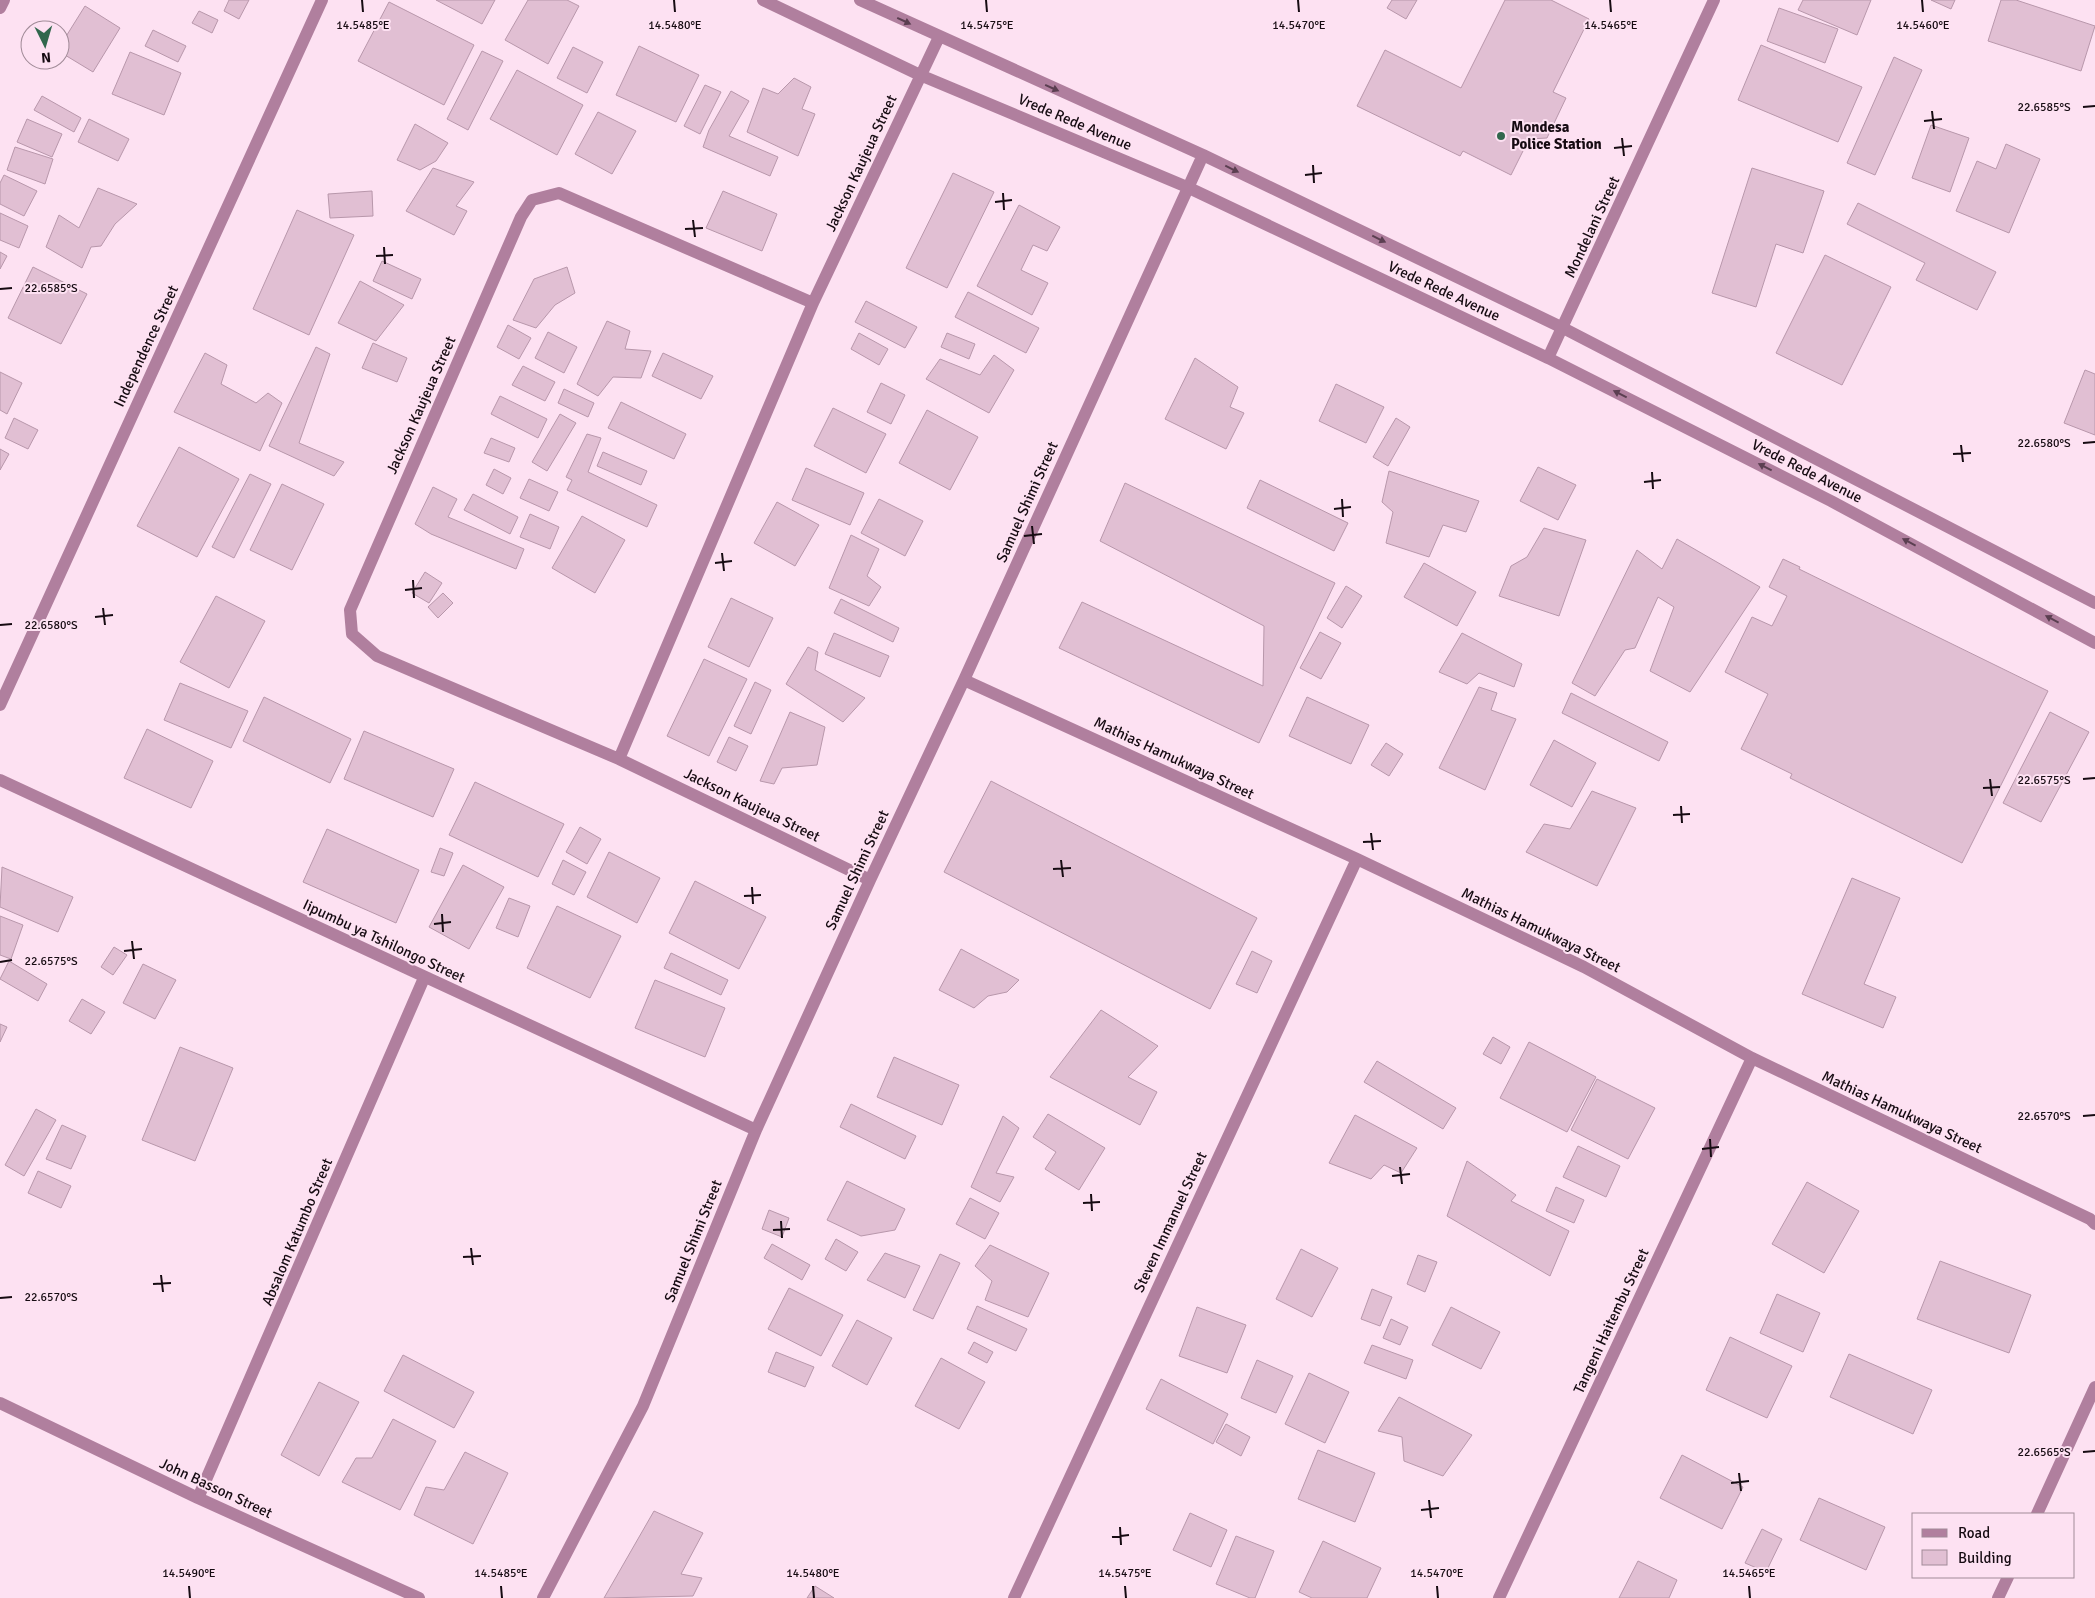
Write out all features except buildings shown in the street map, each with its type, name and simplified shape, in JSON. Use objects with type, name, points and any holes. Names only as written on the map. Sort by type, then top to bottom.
[{"type":"street","points":[[0,8],[4,0]]},
{"type":"street","name":"Independence Street","points":[[0,705],[322,0]]},
{"type":"street","name":"Vrede Rede Avenue","points":[[763,0],[920,75],[1187,187],[1548,358],[1831,501],[2095,642]]},
{"type":"street","name":"Vrede Rede Avenue","points":[[860,0],[1202,155],[1563,328],[2095,603]]},
{"type":"street","name":"Mondelani Street","points":[[1548,358],[1714,0]]},
{"type":"street","name":"Jackson Kaujeua Street","points":[[619,759],[813,303],[939,37]]},
{"type":"street","name":"Samuel Shimi Street","points":[[543,1598],[644,1406],[756,1130],[964,680],[1202,155]]},
{"type":"street","name":"Jackson Kaujeua Street","points":[[813,303],[559,193],[532,200],[521,217],[350,610],[352,634],[377,656],[619,759],[870,880]]},
{"type":"street","name":"Mathias Hamukwaya Street","points":[[964,680],[1356,859],[1584,967],[1752,1058],[2090,1219],[2095,1224]]},
{"type":"street","name":"Iipumbu ya Tshilongo Street","points":[[0,780],[424,978],[756,1130]]},
{"type":"street","name":"Steven Immanuel Street","points":[[1014,1598],[1356,859]]},
{"type":"street","name":"Absalom Katumbo Street","points":[[198,1498],[424,978]]},
{"type":"street","name":"Tangeni Haitembu Street","points":[[1499,1598],[1752,1058]]},
{"type":"street","points":[[2037,1513],[2095,1388]]},
{"type":"street","name":"John Basson Street","points":[[0,1403],[198,1498],[420,1598]]},
{"type":"street","points":[[1998,1598],[2008,1578]]},
{"type":"place","name":"Mondesa Police Station","points":[[1501,136]]}]
